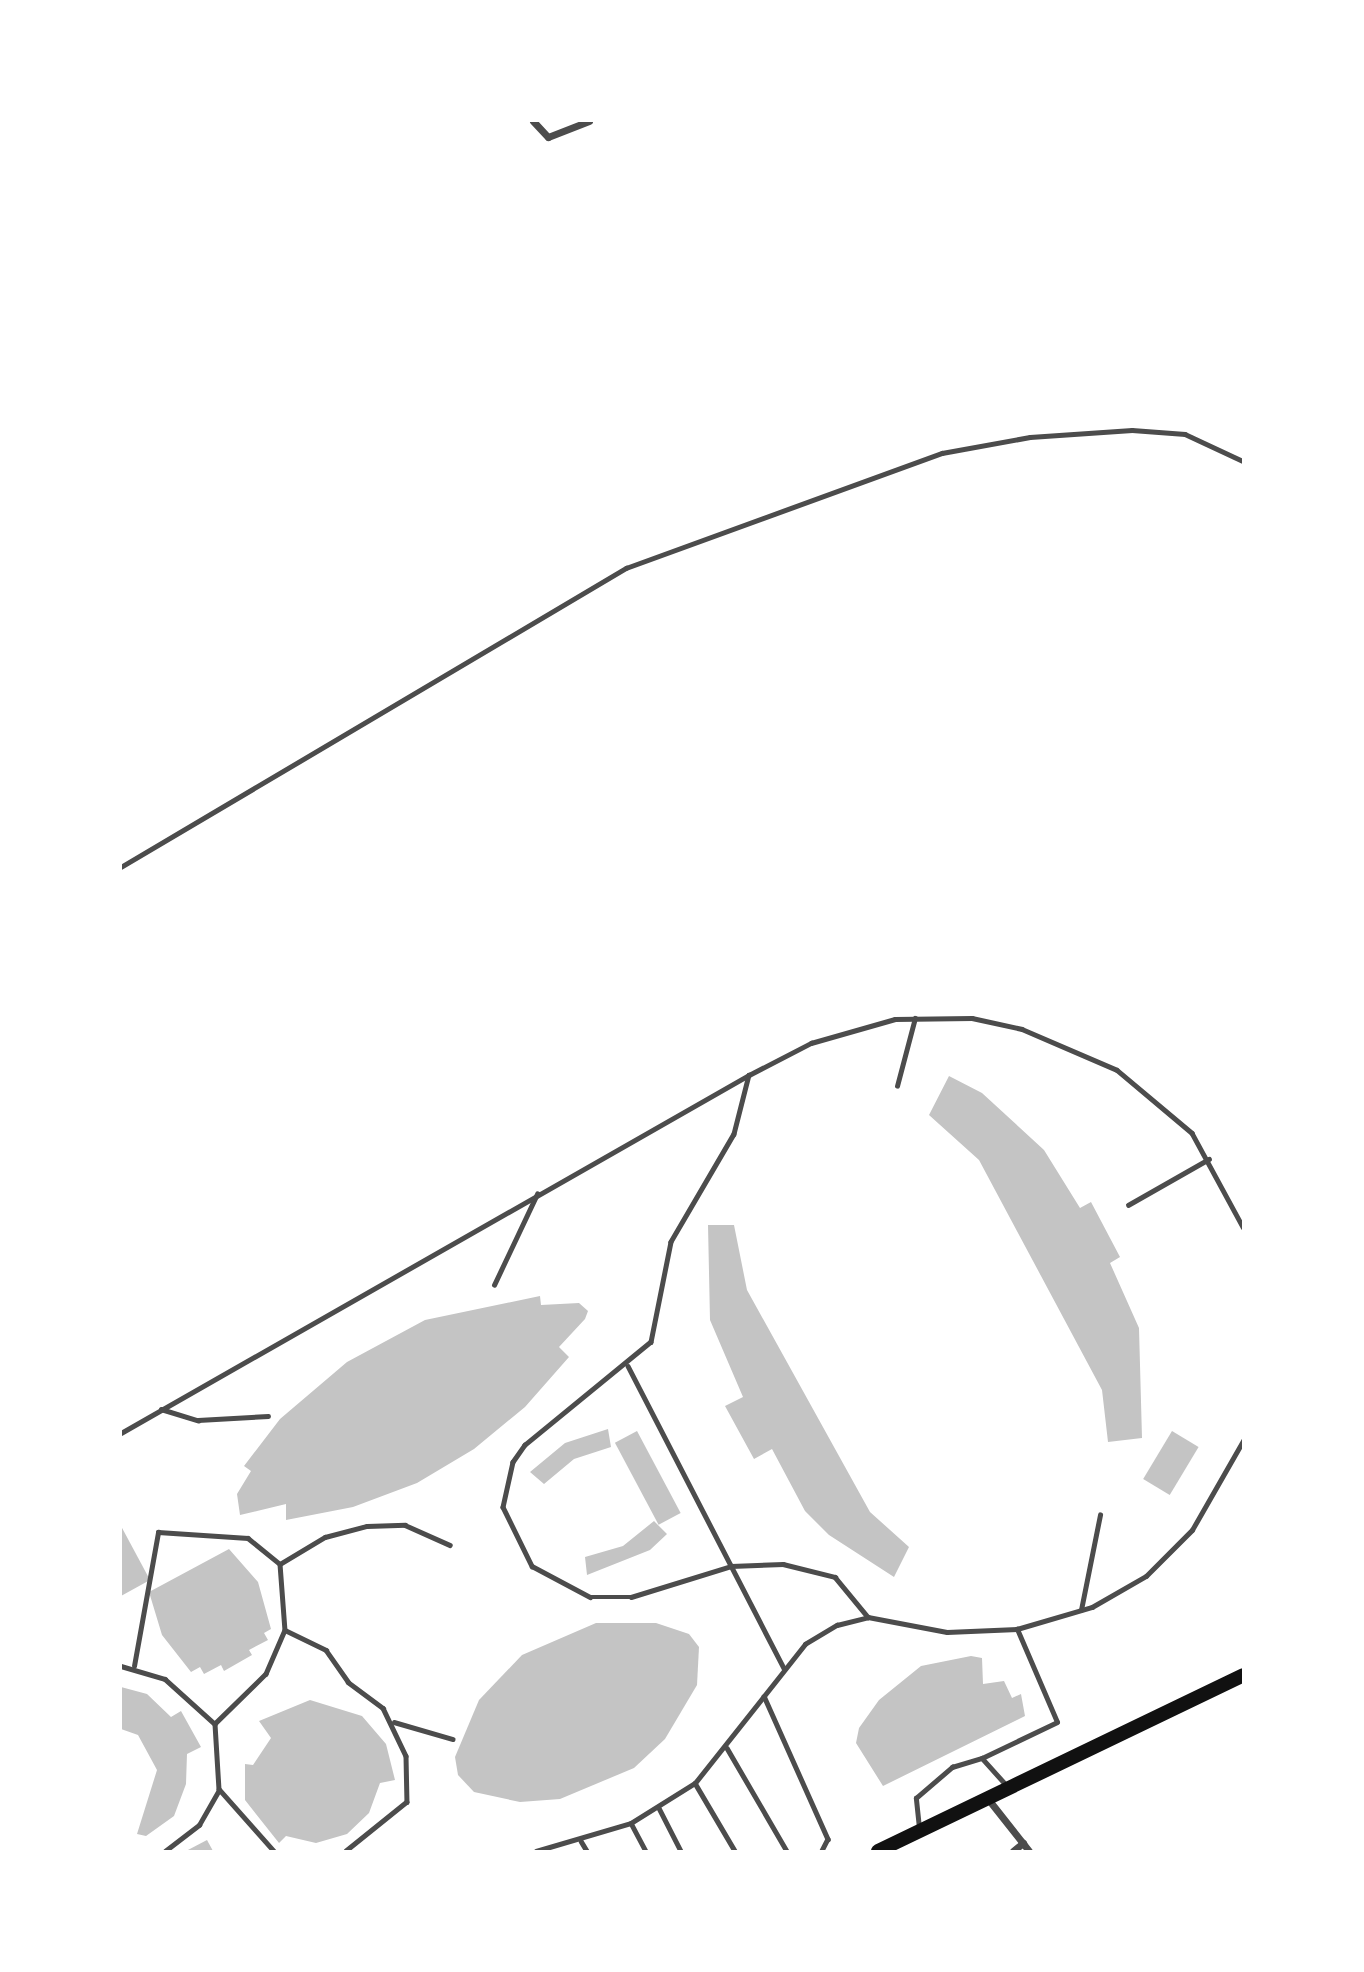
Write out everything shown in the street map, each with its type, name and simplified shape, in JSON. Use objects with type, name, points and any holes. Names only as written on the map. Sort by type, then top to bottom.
[{"type":"main road","points":[[878,1851],[1243,1675]]},
{"type":"street","points":[[533,121],[548,137],[589,121]]},
{"type":"street","points":[[988,1798],[1029,1851]]},
{"type":"street","points":[[1013,1851],[1023,1843]]},
{"type":"lane","points":[[121,867],[626,568],[942,453],[1030,438],[1132,430],[1185,434],[1243,461]]},
{"type":"lane","points":[[897,1086],[915,1018]]},
{"type":"lane","points":[[121,1433],[537,1193],[749,1075],[854,1027],[915,1018],[972,1018],[1067,1044],[1168,1107],[1209,1158],[1243,1227]]},
{"type":"lane","points":[[749,1075],[734,1134],[671,1242],[654,1335],[628,1366],[525,1444],[504,1490],[509,1526],[532,1566],[590,1597],[631,1597],[731,1566],[808,1566],[844,1585],[868,1617]]},
{"type":"lane","points":[[1128,1205],[1209,1158]]},
{"type":"lane","points":[[494,1285],[525,1231],[537,1193]]},
{"type":"lane","points":[[628,1366],[784,1668]]},
{"type":"lane","points":[[160,1409],[198,1420],[268,1416]]},
{"type":"lane","points":[[536,1851],[581,1841],[631,1823],[659,1808],[695,1783],[727,1748],[784,1668],[805,1644],[868,1617],[947,1632],[1017,1629],[1082,1610],[1146,1576],[1192,1530],[1243,1441]]},
{"type":"lane","points":[[1082,1610],[1100,1515]]},
{"type":"lane","points":[[280,1564],[325,1537],[367,1526],[405,1525],[450,1545]]},
{"type":"lane","points":[[134,1666],[158,1532],[238,1535],[280,1564]]},
{"type":"lane","points":[[215,1724],[266,1674],[285,1630],[280,1564]]},
{"type":"lane","points":[[920,1831],[916,1798],[925,1784],[1057,1722],[1017,1629]]},
{"type":"lane","points":[[285,1630],[326,1650],[343,1678],[393,1722],[453,1739]]},
{"type":"lane","points":[[121,1666],[134,1666],[177,1687],[215,1724],[219,1789],[199,1825],[165,1851]]},
{"type":"lane","points":[[763,1696],[828,1839],[822,1851]]},
{"type":"lane","points":[[346,1851],[407,1802],[411,1774],[393,1722]]},
{"type":"lane","points":[[727,1748],[787,1851]]},
{"type":"lane","points":[[982,1758],[1008,1787]]},
{"type":"lane","points":[[695,1783],[735,1851]]},
{"type":"lane","points":[[219,1789],[274,1851]]},
{"type":"lane","points":[[659,1808],[681,1851]]},
{"type":"lane","points":[[631,1823],[646,1851]]},
{"type":"lane","points":[[581,1841],[587,1851]]},
{"type":"building","points":[[949,1076],[982,1093],[1044,1150],[1080,1208],[1091,1202],[1120,1257],[1110,1263],[1139,1328],[1142,1438],[1108,1442],[1102,1390],[979,1160],[929,1115]]},
{"type":"building","points":[[708,1225],[734,1225],[747,1290],[870,1512],[909,1547],[894,1577],[829,1535],[805,1511],[772,1449],[754,1459],[725,1406],[743,1397],[710,1320]]},
{"type":"building","points":[[540,1296],[541,1305],[579,1303],[588,1311],[585,1319],[559,1347],[569,1357],[525,1407],[474,1449],[417,1483],[353,1507],[286,1520],[286,1504],[240,1515],[237,1494],[251,1471],[244,1466],[280,1419],[347,1362],[425,1320]]},
{"type":"building","points":[[608,1429],[611,1447],[574,1459],[544,1484],[530,1472],[565,1443]]},
{"type":"building","points":[[637,1431],[681,1513],[659,1525],[615,1443]]},
{"type":"building","points":[[1172,1431],[1199,1447],[1170,1495],[1143,1479]]},
{"type":"building","points":[[654,1521],[667,1534],[650,1550],[587,1575],[585,1557],[623,1546]]},
{"type":"building","points":[[121,1526],[150,1580],[121,1596]]},
{"type":"building","points":[[229,1549],[258,1582],[271,1629],[264,1633],[268,1640],[249,1650],[252,1655],[224,1671],[221,1665],[204,1674],[200,1667],[191,1672],[162,1635],[149,1592]]},
{"type":"building","points":[[596,1623],[656,1623],[689,1634],[699,1647],[697,1685],[665,1739],[634,1768],[560,1799],[520,1802],[474,1792],[458,1775],[455,1757],[479,1700],[522,1655]]},
{"type":"building","points":[[971,1656],[982,1658],[983,1684],[1004,1681],[1012,1698],[1021,1694],[1025,1716],[883,1786],[856,1743],[859,1728],[879,1700],[921,1666]]},
{"type":"building","points":[[121,1687],[147,1694],[171,1717],[181,1711],[201,1747],[187,1754],[186,1784],[174,1816],[146,1836],[137,1834],[157,1770],[138,1735],[121,1729]]},
{"type":"building","points":[[310,1700],[362,1716],[386,1744],[395,1780],[380,1783],[369,1813],[347,1834],[316,1843],[286,1836],[279,1843],[245,1800],[245,1764],[253,1765],[271,1738],[259,1721]]},
{"type":"building","points":[[207,1840],[213,1851],[186,1851]]}]
